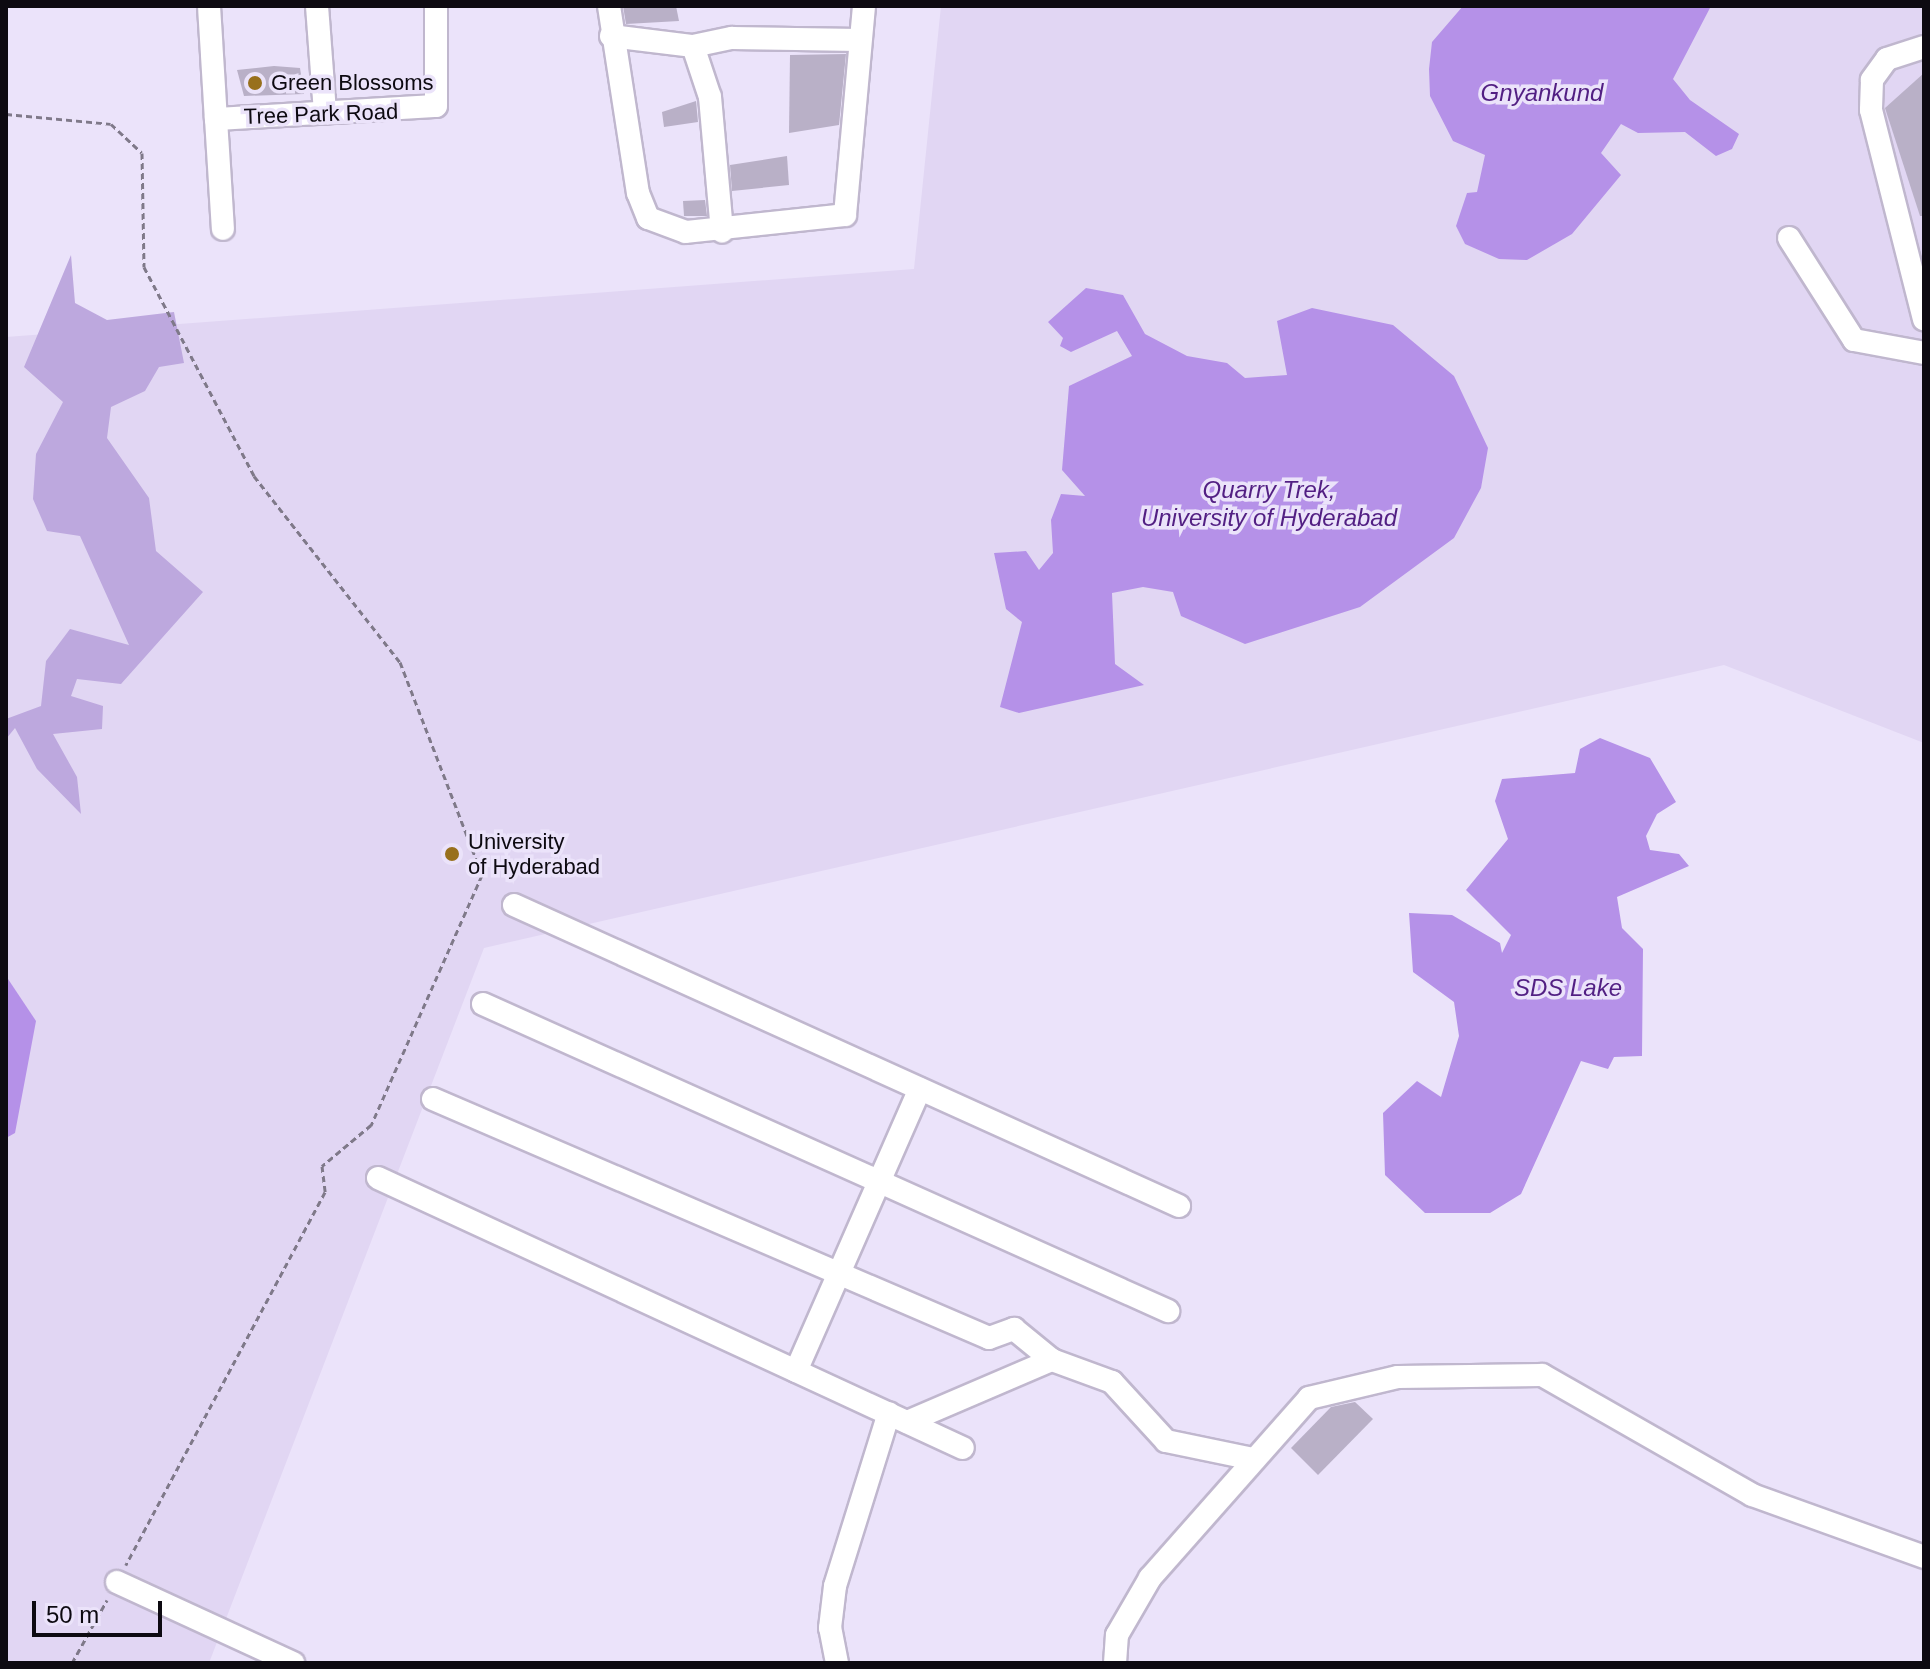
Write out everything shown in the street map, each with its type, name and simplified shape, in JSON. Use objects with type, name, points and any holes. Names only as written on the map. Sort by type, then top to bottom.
[{"type":"street","name":"Tree Park Road","points":[[209,6],[216,119],[436,106],[436,6]]},
{"type":"street","points":[[317,6],[325,113]]},
{"type":"street","points":[[609,6],[611,36],[648,218],[665,229],[722,231],[845,215],[864,6]]},
{"type":"street","points":[[611,36],[693,46],[732,38],[859,40]]},
{"type":"street","points":[[693,46],[710,97],[722,231]]},
{"type":"street","points":[[1924,47],[1887,59],[1872,80],[1871,110],[1924,319]]},
{"type":"street","points":[[216,119],[223,229]]},
{"type":"street","points":[[1789,238],[1854,340],[1924,353]]},
{"type":"street","points":[[514,905],[1179,1206]]},
{"type":"street","points":[[483,1004],[1168,1311]]},
{"type":"street","points":[[796,1371],[920,1089]]},
{"type":"street","points":[[433,1099],[989,1338],[1014,1329],[1052,1360],[1112,1382],[1166,1441],[1253,1459]]},
{"type":"street","points":[[378,1178],[963,1448]]},
{"type":"street","points":[[837,1663],[830,1628],[835,1586],[898,1418],[1052,1360]]},
{"type":"street","points":[[1115,1663],[1117,1635],[1150,1578],[1309,1398],[1340,1387],[1398,1377],[1542,1375],[1752,1495],[1924,1557]]},
{"type":"street","points":[[117,1582],[293,1663]]},
{"type":"path","points":[[6,114],[111,124],[142,153],[144,267],[254,476],[400,662],[482,875],[371,1125],[322,1166],[325,1192],[72,1663]]},
{"type":"shaded area","name":"University of Hyderabad","points":[[941,6],[1924,6],[1924,743],[1724,665],[484,948],[209,1663],[6,1663],[6,337],[914,269]]},
{"type":"shaded area","points":[[71,255],[75,303],[107,320],[174,312],[184,363],[159,367],[145,391],[111,407],[107,438],[149,498],[156,551],[203,592],[121,684],[77,679],[71,696],[103,706],[102,729],[53,734],[77,777],[81,814],[37,769],[15,728],[6,739],[6,719],[41,706],[46,661],[70,629],[129,645],[80,536],[47,531],[33,499],[36,454],[63,402],[24,367]]},
{"type":"water","name":"Gnyankund","points":[[1463,6],[1711,6],[1673,79],[1690,100],[1739,134],[1732,149],[1716,156],[1685,132],[1638,133],[1621,124],[1601,153],[1621,175],[1572,234],[1527,260],[1499,259],[1465,244],[1456,226],[1467,193],[1477,192],[1485,155],[1453,141],[1430,96],[1429,69],[1432,42]]},
{"type":"water","name":"Quarry Trek, University of Hyderabad","points":[[1086,288],[1123,295],[1145,334],[1187,356],[1227,363],[1245,378],[1287,375],[1277,321],[1312,308],[1393,325],[1454,376],[1488,448],[1481,488],[1454,538],[1360,607],[1245,644],[1181,616],[1173,592],[1143,587],[1112,593],[1115,664],[1144,685],[1019,713],[1000,707],[1022,622],[1006,609],[994,553],[1026,551],[1039,570],[1053,553],[1051,520],[1061,494],[1085,496],[1062,470],[1069,386],[1132,356],[1117,331],[1071,352],[1060,346],[1063,338],[1048,322]]},
{"type":"water","name":"SDS Lake","points":[[1600,738],[1650,758],[1676,802],[1657,814],[1646,836],[1650,850],[1679,854],[1689,866],[1617,897],[1622,928],[1643,949],[1642,1056],[1614,1057],[1608,1069],[1581,1061],[1521,1194],[1490,1213],[1425,1213],[1385,1175],[1383,1113],[1417,1081],[1441,1097],[1459,1036],[1454,1002],[1413,972],[1409,913],[1452,915],[1500,943],[1502,953],[1511,935],[1466,890],[1508,839],[1495,801],[1502,779],[1575,773],[1580,749]]},
{"type":"water","points":[[6,976],[36,1021],[15,1133],[6,1138]]},
{"type":"building","points":[[623,6],[676,6],[679,21],[626,24]]},
{"type":"building","points":[[846,54],[839,125],[789,133],[790,55]]},
{"type":"building","points":[[274,66],[300,68],[304,94],[244,96],[237,70]]},
{"type":"building","points":[[1924,73],[1924,216],[1920,216],[1885,108]]},
{"type":"building","points":[[696,101],[698,122],[664,127],[662,112]]},
{"type":"building","points":[[787,156],[789,185],[732,191],[730,165]]},
{"type":"building","points":[[705,200],[707,216],[684,216],[683,201]]},
{"type":"building","points":[[1355,1402],[1373,1419],[1318,1475],[1291,1448],[1331,1407]]},
{"type":"place","name":"Green Blossoms","points":[[255,83]]},
{"type":"place","name":"University of Hyderabad","points":[[452,854]]}]
